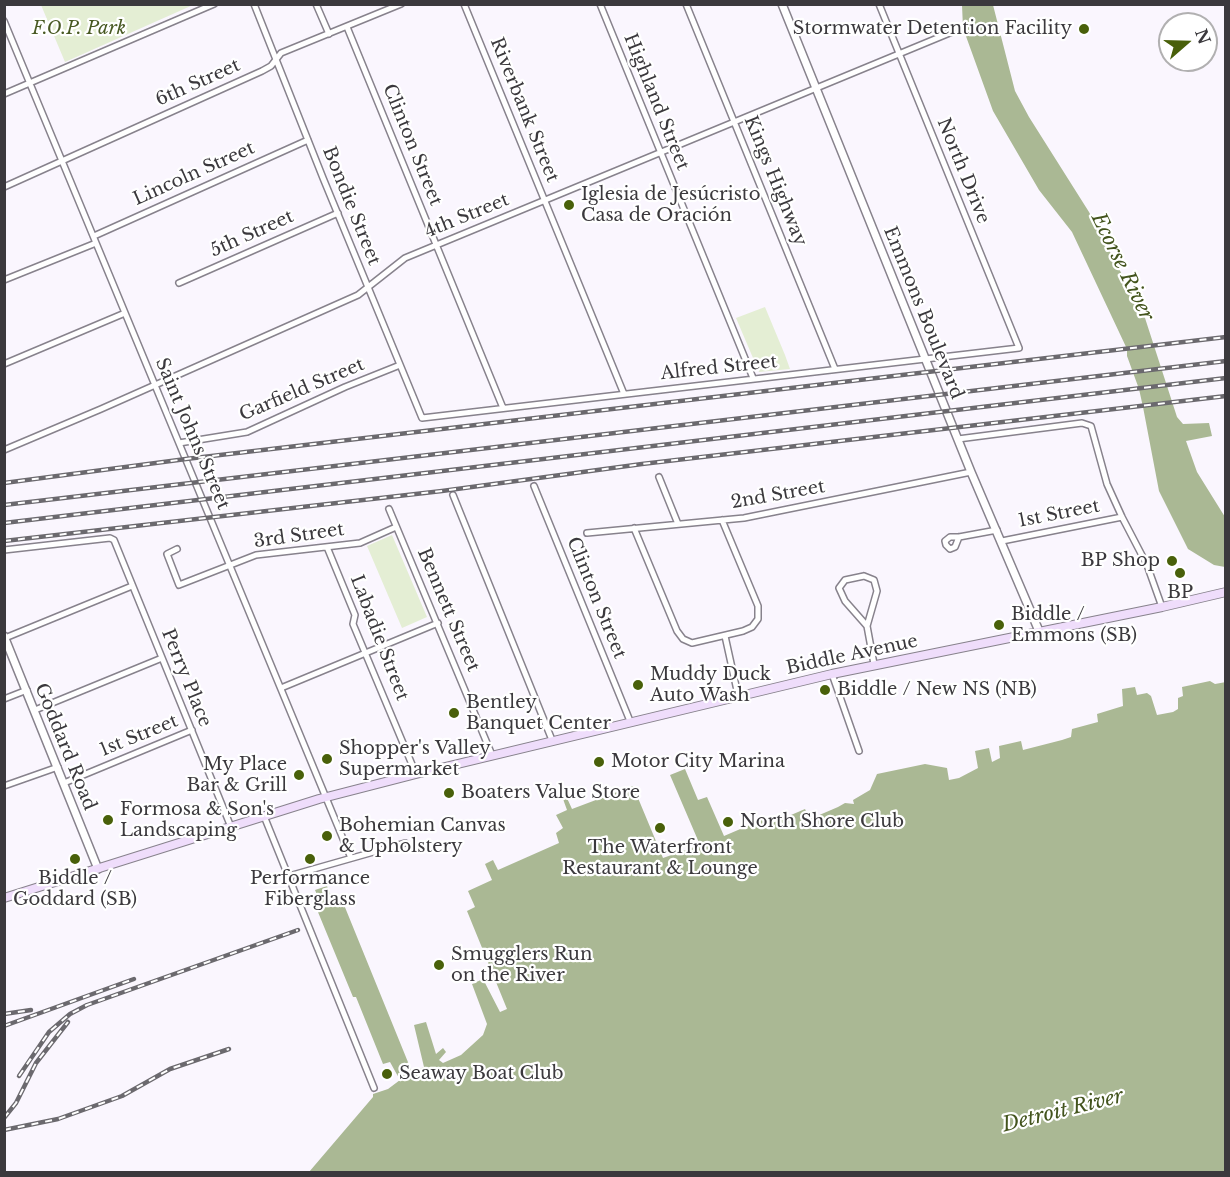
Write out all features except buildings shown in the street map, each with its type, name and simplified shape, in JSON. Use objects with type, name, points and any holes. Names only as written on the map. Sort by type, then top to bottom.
[{"type":"main road","name":"Biddle Avenue","points":[[4,898],[326,797],[416,774],[874,664],[1162,607],[1226,592]]},
{"type":"street","points":[[4,94],[214,4]]},
{"type":"street","name":"Bondie Street","points":[[254,4],[422,418]]},
{"type":"street","points":[[316,4],[329,34]]},
{"type":"street","name":"6th Street","points":[[4,187],[262,71],[281,53],[401,4]]},
{"type":"street","name":"Riverbank Street","points":[[464,4],[624,394]]},
{"type":"street","name":"Highland Street","points":[[600,4],[753,378]]},
{"type":"street","name":"Kings Highway","points":[[686,4],[836,369]]},
{"type":"street","name":"Emmons Boulevard","points":[[782,4],[971,472],[1039,631]]},
{"type":"street","name":"North Drive","points":[[879,4],[1019,348]]},
{"type":"street","name":"Saint Johns Street","points":[[4,21],[351,858]]},
{"type":"street","name":"Clinton Street","points":[[347,27],[503,408]]},
{"type":"street","name":"4th Street","points":[[4,450],[358,295],[405,258],[952,32]]},
{"type":"street","name":"Lincoln Street","points":[[94,236],[308,141]]},
{"type":"street","name":"5th Street","points":[[178,284],[338,213]]},
{"type":"street","points":[[4,280],[96,243]]},
{"type":"street","points":[[4,364],[125,313]]},
{"type":"street","name":"Alfred Street","points":[[422,418],[1019,348]]},
{"type":"street","name":"Garfield Street","points":[[179,443],[247,432],[400,364]]},
{"type":"street","points":[[958,439],[1082,423],[1091,426],[1103,471],[1122,517],[1147,565],[1162,607]]},
{"type":"street","name":"2nd Street","points":[[587,533],[744,518],[971,472]]},
{"type":"street","points":[[659,477],[678,524]]},
{"type":"street","name":"Clinton Street","points":[[534,486],[630,721]]},
{"type":"street","points":[[453,495],[552,740]]},
{"type":"street","name":"Bennett Street","points":[[389,509],[492,755]]},
{"type":"street","name":"1st Street","points":[[1002,541],[1122,517]]},
{"type":"street","points":[[634,528],[680,636],[692,643],[752,627],[758,619],[759,609],[722,520]]},
{"type":"street","name":"3rd Street","points":[[177,549],[167,554],[179,585],[256,555],[360,543],[396,527]]},
{"type":"street","points":[[959,537],[997,530]]},
{"type":"street","name":"Perry Place","points":[[4,550],[110,538],[114,540],[231,827]]},
{"type":"street","name":"Labadie Street","points":[[327,547],[355,615],[353,624],[416,774]]},
{"type":"street","points":[[867,626],[841,595],[839,588],[845,580],[864,576],[870,577],[877,585],[876,598],[867,626],[874,664]]},
{"type":"street","points":[[5,637],[132,586]]},
{"type":"street","points":[[281,688],[438,623]]},
{"type":"street","points":[[725,636],[738,695]]},
{"type":"street","name":"Goddard Road","points":[[5,637],[98,869]]},
{"type":"street","points":[[35,710],[162,658]]},
{"type":"street","points":[[832,674],[859,751]]},
{"type":"street","points":[[4,699],[27,690]]},
{"type":"street","name":"1st Street","points":[[64,783],[192,730]]},
{"type":"street","points":[[4,786],[58,767]]},
{"type":"street","points":[[264,816],[374,1088]]},
{"type":"street","points":[[289,876],[405,843]]},
{"type":"green space","name":"F.O.P. Park","points":[[41,5],[193,5],[65,62]]},
{"type":"green space","points":[[765,307],[790,369],[759,372],[736,318]]},
{"type":"green space","points":[[392,535],[427,617],[402,628],[367,546]]},
{"type":"water","points":[[962,5],[993,5],[1015,91],[1089,212],[1145,318],[1177,417],[1183,424],[1209,423],[1212,436],[1186,441],[1197,472],[1225,517],[1225,567],[1214,565],[1188,549],[1159,491],[1139,389],[1127,356],[1127,349],[1072,232],[1039,190],[993,111],[963,28]]},
{"type":"water","name":"Detroit River","points":[[1210,681],[1215,684],[1226,682],[1225,1172],[309,1172],[373,1097],[373,1094],[388,1089],[400,1080],[390,1062],[383,1064],[356,997],[353,997],[313,900],[318,897],[315,890],[327,886],[332,898],[340,895],[412,1072],[424,1067],[414,1025],[426,1022],[436,1054],[443,1048],[446,1052],[439,1060],[443,1063],[461,1055],[483,1035],[487,1024],[472,984],[483,979],[500,1012],[507,1009],[467,911],[475,907],[468,891],[492,880],[485,864],[493,860],[498,870],[559,843],[556,833],[563,828],[556,815],[567,810],[563,799],[567,798],[572,809],[633,786],[663,858],[700,845],[670,775],[685,769],[698,800],[707,797],[724,836],[766,818],[770,824],[805,809],[810,819],[845,803],[854,804],[853,800],[870,790],[877,774],[925,764],[947,768],[949,780],[959,778],[978,768],[975,751],[989,748],[992,762],[1000,758],[999,746],[1021,741],[1023,750],[1071,737],[1072,729],[1098,722],[1097,714],[1123,706],[1122,689],[1135,687],[1137,695],[1147,693],[1151,696],[1157,715],[1178,709],[1178,698],[1183,696],[1182,687]]},
{"type":"railway","points":[[4,483],[186,459],[1226,337]]},
{"type":"railway","points":[[4,505],[1226,361]]},
{"type":"railway","points":[[4,523],[1226,378]]},
{"type":"railway","points":[[4,541],[442,491],[642,464],[1226,396]]},
{"type":"railway","points":[[19,1076],[49,1032],[70,1014],[87,1005],[298,930]]},
{"type":"railway","points":[[4,1026],[134,979]]},
{"type":"railway","points":[[4,1014],[31,1010]]},
{"type":"railway","points":[[4,1118],[16,1103],[36,1063],[68,1022]]},
{"type":"railway","points":[[4,1130],[58,1119],[122,1096],[170,1069],[229,1049]]},
{"type":"place","name":"Stormwater Detention Facility","points":[[1084,29]]},
{"type":"place","name":"Iglesia de Jesúcristo Casa de Oración","points":[[569,205]]},
{"type":"place","name":"BP Shop","points":[[1172,561]]},
{"type":"place","name":"BP","points":[[1180,573]]},
{"type":"place","name":"Biddle / Emmons (SB)","points":[[999,625]]},
{"type":"place","name":"Muddy Duck Auto Wash","points":[[638,685]]},
{"type":"place","name":"Biddle / New NS (NB)","points":[[825,690]]},
{"type":"place","name":"Bentley Banquet Center","points":[[454,713]]},
{"type":"place","name":"Shopper's Valley Supermarket","points":[[327,759]]},
{"type":"place","name":"Motor City Marina","points":[[599,762]]},
{"type":"place","name":"My Place Bar & Grill","points":[[299,775]]},
{"type":"place","name":"Boaters Value Store","points":[[449,793]]},
{"type":"place","name":"Formosa & Son's Landscaping","points":[[108,820]]},
{"type":"place","name":"North Shore Club","points":[[728,822]]},
{"type":"place","name":"The Waterfront Restaurant & Lounge","points":[[660,828]]},
{"type":"place","name":"Bohemian Canvas & Upholstery","points":[[327,836]]},
{"type":"place","name":"Biddle / Goddard (SB)","points":[[75,859]]},
{"type":"place","name":"Performance Fiberglass","points":[[310,859]]},
{"type":"place","name":"Smugglers Run on the River","points":[[439,965]]},
{"type":"place","name":"Seaway Boat Club","points":[[387,1074]]},
{"type":"water label","name":"Ecorse River","points":[[1122,267]]}]
